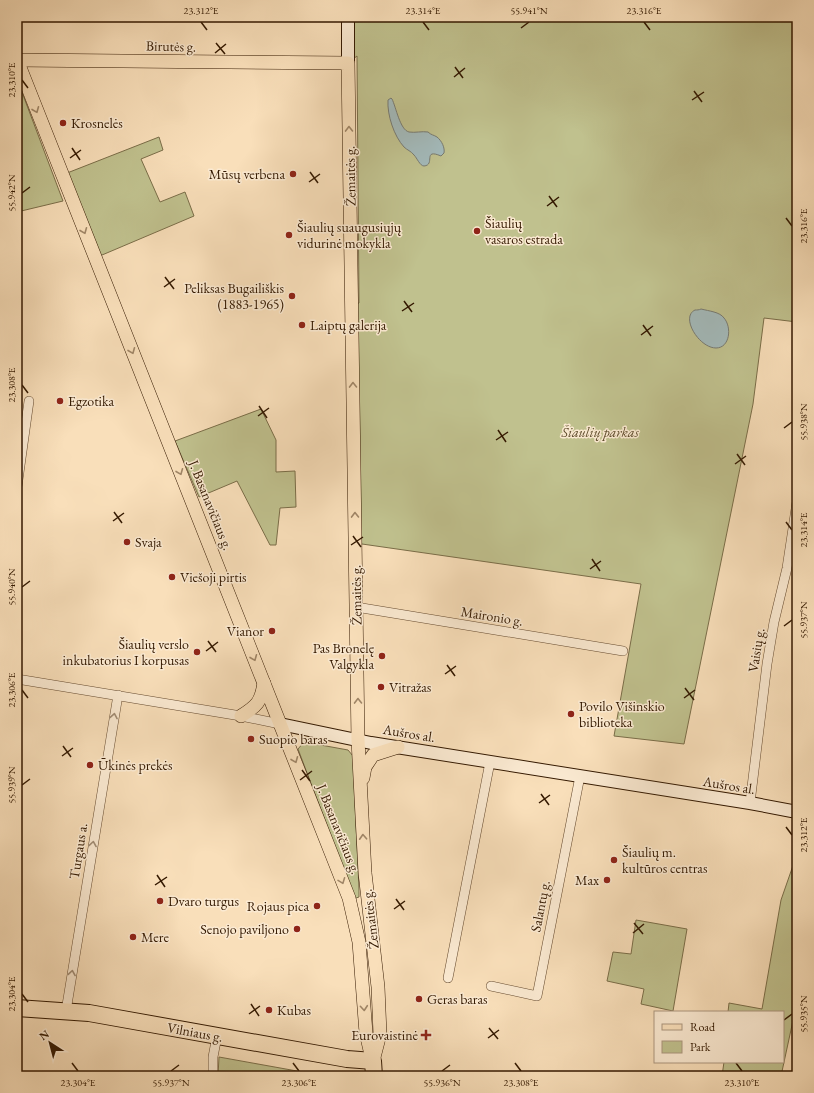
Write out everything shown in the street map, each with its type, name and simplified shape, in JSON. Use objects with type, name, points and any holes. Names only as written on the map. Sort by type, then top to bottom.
[{"type":"highway","name":"Vilniaus g.","points":[[17,1008],[89,1013],[347,1059],[373,1069]]},
{"type":"main road","name":"Žemaitės g.","points":[[348,17],[358,740],[365,873],[378,987],[380,1034],[373,1069]]},
{"type":"main road","name":"Birutės g.","points":[[17,60],[348,63]]},
{"type":"main road","name":"J. Basanavičiaus g.","points":[[17,60],[349,898],[359,942],[366,1033],[373,1069]]},
{"type":"main road","points":[[240,716],[256,706],[262,695],[264,683]]},
{"type":"main road","name":"Aušros al.","points":[[280,724],[398,747],[750,803],[797,812]]},
{"type":"main road","points":[[360,787],[365,767],[374,756],[398,747]]},
{"type":"street","points":[[17,487],[28,401]]},
{"type":"street","name":"Vaisių g.","points":[[750,803],[767,664],[774,622],[787,568],[797,502]]},
{"type":"street","name":"Maironio g.","points":[[356,608],[623,651]]},
{"type":"street","name":"Aušros al.","points":[[17,679],[280,724]]},
{"type":"street","name":"Turgaus a.","points":[[66,1011],[118,696]]},
{"type":"street","points":[[448,978],[490,762]]},
{"type":"street","name":"Salantų g.","points":[[491,986],[537,996],[580,776]]},
{"type":"street","points":[[213,1076],[213,1057],[216,1036]]},
{"type":"green space","name":"Šiaulių parkas","points":[[348,17],[797,17],[797,322],[764,318],[753,404],[684,744],[614,736],[641,584],[355,543],[352,305],[359,303],[357,56],[348,63]]},
{"type":"green space","points":[[17,79],[63,201],[17,212]]},
{"type":"green space","points":[[159,137],[163,150],[141,159],[160,202],[185,192],[194,216],[95,258],[62,175]]},
{"type":"green space","points":[[261,409],[276,440],[276,472],[295,471],[296,507],[280,508],[276,545],[270,545],[237,481],[199,497],[175,441]]},
{"type":"green space","points":[[304,742],[348,750],[353,756],[359,897],[354,897],[298,749]]},
{"type":"green space","points":[[797,854],[797,1002],[784,1062],[784,1011],[728,1011],[729,1003],[762,1009],[781,900]]},
{"type":"green space","points":[[636,920],[687,929],[673,1011],[641,1004],[644,989],[607,981],[613,952],[631,954]]},
{"type":"green space","points":[[219,1057],[308,1073],[308,1076],[218,1076]]},
{"type":"green space","points":[[724,1063],[784,1063],[781,1076],[722,1076]]},
{"type":"water","points":[[391,98],[403,127],[409,132],[428,132],[437,137],[442,143],[444,149],[444,153],[441,156],[435,154],[430,155],[429,163],[423,166],[413,154],[404,147],[394,131],[390,119],[388,100]]},
{"type":"water","points":[[701,309],[720,314],[727,322],[729,331],[727,341],[721,347],[710,347],[703,343],[694,332],[690,319],[691,314],[695,310]]},
{"type":"place","name":"Krosnelės","points":[[63,123]]},
{"type":"place","name":"Mūsų verbena","points":[[293,174]]},
{"type":"place","name":"Šiaulių vasaros estrada","points":[[477,231]]},
{"type":"place","name":"Šiaulių suaugusiųjų vidurinė mokykla","points":[[289,235]]},
{"type":"place","name":"Peliksas Bugailiškis (1883-1965)","points":[[292,296]]},
{"type":"place","name":"Laiptų galerija","points":[[302,325]]},
{"type":"place","name":"Egzotika","points":[[60,401]]},
{"type":"place","name":"Svaja","points":[[127,542]]},
{"type":"place","name":"Viešoji pirtis","points":[[172,577]]},
{"type":"place","name":"Vianor","points":[[272,631]]},
{"type":"place","name":"Šiaulių verslo inkubatorius I korpusas","points":[[197,652]]},
{"type":"place","name":"Pas Bronelę Valgykla","points":[[382,656]]},
{"type":"place","name":"Vitražas","points":[[381,687]]},
{"type":"place","name":"Povilo Višinskio biblioteka","points":[[571,714]]},
{"type":"place","name":"Suopio baras","points":[[251,739]]},
{"type":"place","name":"Ūkinės prekės","points":[[90,765]]},
{"type":"place","name":"Šiaulių m. kultūros centras","points":[[614,860]]},
{"type":"place","name":"Max","points":[[607,880]]},
{"type":"place","name":"Dvaro turgus","points":[[160,901]]},
{"type":"place","name":"Rojaus pica","points":[[317,906]]},
{"type":"place","name":"Senojo paviljono","points":[[297,929]]},
{"type":"place","name":"Mere","points":[[133,937]]},
{"type":"place","name":"Geras baras","points":[[419,999]]},
{"type":"place","name":"Kubas","points":[[269,1010]]},
{"type":"place","name":"Eurovaistinė","points":[[426,1035]]}]
